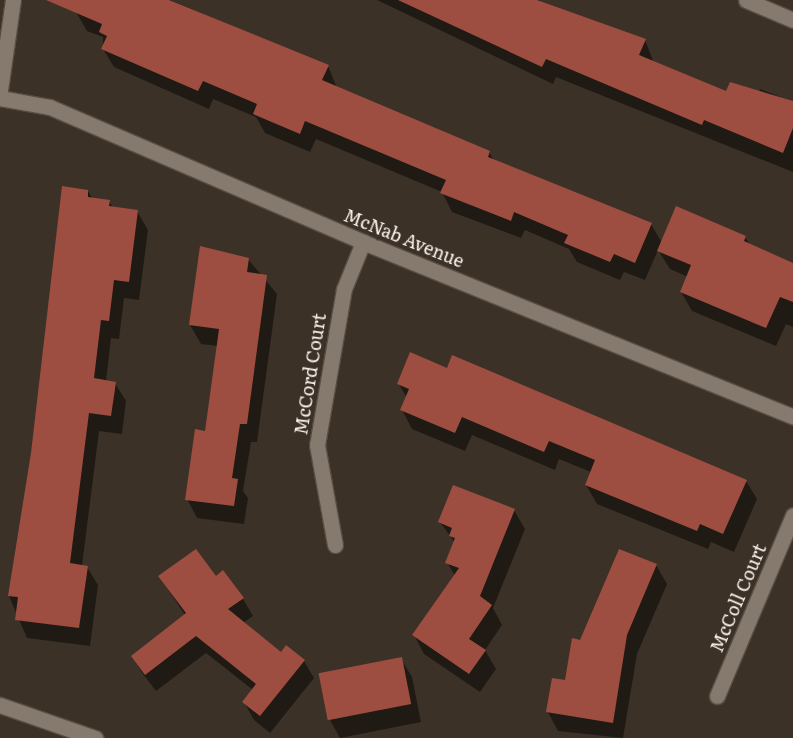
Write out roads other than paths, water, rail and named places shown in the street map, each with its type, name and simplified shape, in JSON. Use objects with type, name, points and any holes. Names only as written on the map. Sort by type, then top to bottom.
[{"type":"street","points":[[0,90],[13,0]]},
{"type":"street","points":[[746,0],[793,20]]},
{"type":"street","name":"McNab Avenue","points":[[0,98],[50,107],[363,242],[793,417]]},
{"type":"street","name":"McCord Court","points":[[335,545],[317,445],[344,289],[363,242]]},
{"type":"street","name":"McColl Court","points":[[717,696],[793,515]]},
{"type":"street","points":[[0,705],[95,738]]}]
